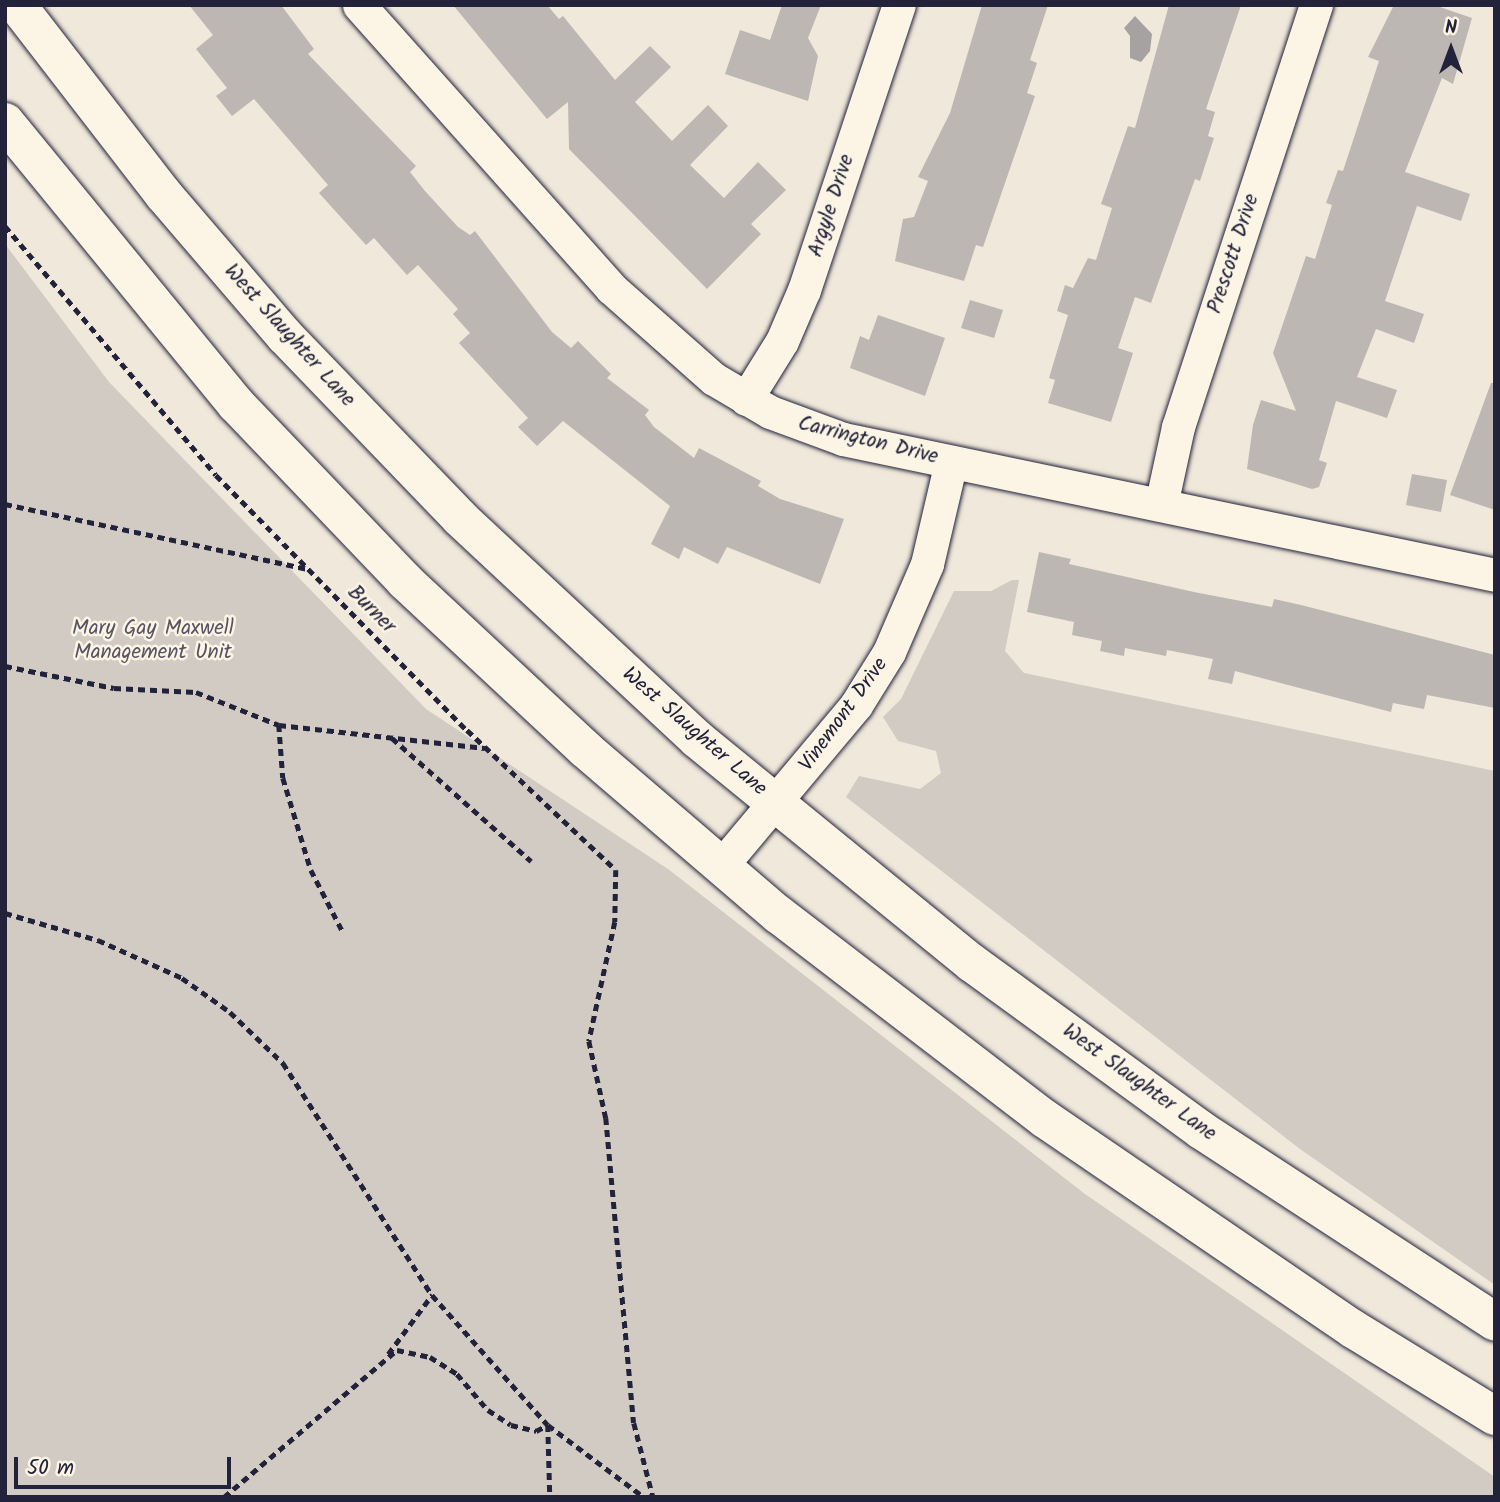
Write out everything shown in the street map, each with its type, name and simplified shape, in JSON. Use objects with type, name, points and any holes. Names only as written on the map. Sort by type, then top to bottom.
[{"type":"main road","name":"West Slaughter Lane","points":[[17,5],[164,195],[285,336],[460,518],[583,636],[777,804],[972,963],[1190,1122],[1495,1322]]},
{"type":"main road","points":[[5,122],[236,404],[405,581],[721,866],[1045,1119],[1353,1329],[1495,1416]]},
{"type":"street","name":"Carrington Drive","points":[[359,5],[611,288],[689,359],[746,399],[817,432],[1495,575]]},
{"type":"street","name":"Argyle Drive","points":[[746,399],[782,341],[804,290],[899,5]]},
{"type":"street","name":"Prescott Drive","points":[[1161,505],[1178,427],[1316,5]]},
{"type":"street","name":"Vinemont Drive","points":[[721,866],[777,804],[856,705],[889,652],[927,564],[951,462]]},
{"type":"path","name":"Burner","points":[[5,226],[216,475],[486,748],[616,870],[615,922],[589,1041],[606,1118],[634,1423],[653,1497]]},
{"type":"path","points":[[5,504],[310,569]]},
{"type":"path","points":[[5,666],[114,688],[196,692],[279,725],[486,748]]},
{"type":"path","points":[[279,725],[283,778],[311,870],[343,932]]},
{"type":"path","points":[[392,738],[531,861]]},
{"type":"path","points":[[5,913],[98,940],[182,978],[230,1012],[283,1063],[432,1295],[548,1425],[644,1497]]},
{"type":"path","points":[[223,1497],[387,1354],[432,1295]]},
{"type":"path","points":[[387,1354],[409,1350],[430,1357],[457,1374],[488,1410],[511,1426],[536,1431],[548,1425]]},
{"type":"path","points":[[548,1425],[550,1497]]},
{"type":"green space","name":"Mary Gay Maxwell Management Unit","points":[[5,244],[109,382],[426,709],[668,869],[1085,1194],[1495,1477],[1495,1497],[5,1497]]},
{"type":"green space","points":[[1012,580],[1019,580],[1005,651],[1024,673],[1495,771],[1495,1285],[1300,1149],[846,797],[859,776],[920,789],[941,773],[936,751],[898,741],[883,717],[901,699],[954,591],[991,591]]},
{"type":"shaded area","points":[[1135,16],[1152,34],[1150,51],[1141,62],[1130,58],[1130,36],[1124,28]]},
{"type":"building","points":[[189,5],[281,5],[314,49],[308,54],[416,166],[410,172],[425,191],[458,227],[470,235],[475,231],[552,332],[571,348],[578,341],[611,374],[607,378],[649,410],[645,415],[654,427],[694,458],[699,448],[761,481],[758,486],[780,499],[844,519],[820,584],[727,547],[718,564],[684,547],[679,559],[651,544],[670,506],[563,421],[537,446],[518,427],[528,418],[459,343],[470,333],[453,314],[458,309],[418,265],[407,275],[374,238],[366,245],[319,193],[328,185],[254,99],[232,116],[216,96],[227,88],[196,49],[213,35]]},
{"type":"building","points":[[453,5],[547,5],[559,19],[563,16],[615,80],[650,46],[671,67],[635,102],[672,141],[708,105],[728,126],[690,165],[724,198],[758,162],[786,190],[751,224],[761,234],[707,289],[569,149],[568,102],[547,119]]},
{"type":"building","points":[[782,5],[821,5],[808,38],[818,56],[808,101],[725,74],[740,30],[770,40]]},
{"type":"building","points":[[982,5],[1048,5],[1030,60],[1037,63],[1027,93],[1035,96],[983,247],[976,245],[964,281],[895,261],[903,219],[914,217],[928,181],[918,177],[950,113]]},
{"type":"building","points":[[1169,5],[1241,5],[1206,109],[1215,112],[1208,136],[1214,138],[1200,181],[1195,179],[1151,303],[1135,297],[1118,348],[1133,353],[1111,422],[1048,403],[1055,380],[1049,378],[1068,315],[1057,311],[1065,285],[1073,288],[1088,258],[1096,260],[1112,208],[1101,204],[1128,126],[1135,128]]},
{"type":"building","points":[[1394,5],[1434,5],[1472,18],[1453,84],[1442,78],[1405,172],[1470,194],[1461,221],[1417,206],[1385,301],[1424,314],[1414,343],[1376,329],[1357,377],[1397,390],[1387,418],[1336,401],[1319,460],[1327,463],[1319,487],[1312,489],[1247,469],[1253,425],[1261,400],[1296,411],[1273,353],[1306,256],[1315,259],[1332,205],[1326,203],[1338,170],[1343,171],[1379,61],[1368,57]]},
{"type":"building","points":[[970,300],[1003,310],[994,338],[961,328]]},
{"type":"building","points":[[878,315],[945,338],[925,396],[850,368],[860,336],[869,340]]},
{"type":"building","points":[[1491,383],[1495,383],[1495,510],[1450,495]]},
{"type":"building","points":[[1412,474],[1447,480],[1441,512],[1406,505]]},
{"type":"building","points":[[1039,552],[1071,559],[1069,564],[1194,592],[1272,607],[1274,599],[1301,605],[1495,655],[1495,708],[1427,695],[1424,709],[1393,703],[1391,712],[1235,671],[1232,684],[1208,679],[1213,659],[1167,650],[1166,656],[1125,648],[1124,656],[1100,651],[1102,641],[1072,635],[1074,622],[1027,612]]}]
